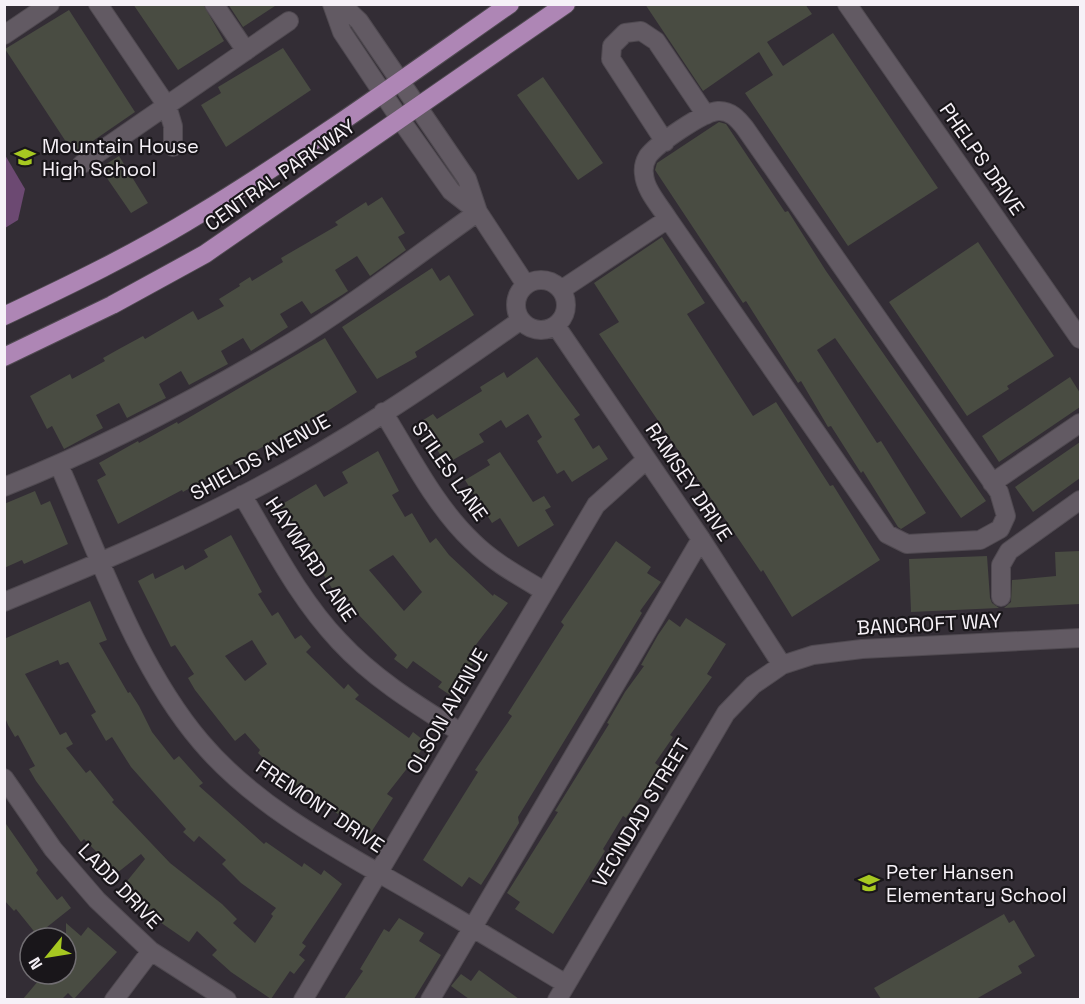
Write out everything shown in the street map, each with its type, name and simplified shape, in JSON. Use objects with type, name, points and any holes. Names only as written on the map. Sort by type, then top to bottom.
[{"type":"main road","name":"CENTRAL PARKWAY","points":[[4,316],[133,252],[197,216],[383,93],[510,4]]},
{"type":"main road","name":"CENTRAL PARKWAY","points":[[4,357],[102,310],[205,254],[566,4]]},
{"type":"street","points":[[4,35],[50,4]]},
{"type":"street","points":[[98,4],[167,106],[173,126],[173,147]]},
{"type":"street","points":[[214,4],[246,51]]},
{"type":"street","points":[[332,4],[342,32],[400,119],[451,191],[478,212]]},
{"type":"street","points":[[341,4],[359,21],[467,179],[478,212],[526,285]]},
{"type":"street","name":"PHELPS DRIVE","points":[[847,4],[1080,339]]},
{"type":"street","points":[[82,164],[290,21]]},
{"type":"street","points":[[665,142],[611,59],[612,46],[625,33],[641,31],[656,41],[706,115]]},
{"type":"street","points":[[720,111],[727,112],[745,128],[992,483],[1004,505],[1006,516],[1001,528],[994,534],[980,540],[900,543],[887,534],[668,219],[644,176],[646,160],[665,142],[706,115],[720,111]]},
{"type":"street","points":[[4,487],[59,465],[183,404],[294,341],[478,212]]},
{"type":"street","points":[[561,290],[668,219]]},
{"type":"street","points":[[541,280],[556,285],[561,290],[567,306],[565,314],[556,326],[549,330],[533,329],[521,320],[516,305],[526,285],[541,280]]},
{"type":"street","name":"SHIELDS AVENUE","points":[[4,602],[101,562],[242,495],[439,378],[521,320]]},
{"type":"street","name":"RAMSEY DRIVE","points":[[556,326],[701,539],[782,665]]},
{"type":"street","name":"STILES LANE","points":[[383,412],[436,496],[470,540],[491,558],[544,591]]},
{"type":"street","points":[[992,483],[1080,423]]},
{"type":"street","name":"OLSON AVENUE","points":[[303,999],[380,874],[460,732],[596,505],[646,460]]},
{"type":"street","name":"FREMONT DRIVE","points":[[59,465],[148,664],[174,706],[201,743],[230,772],[268,803],[380,874],[472,927],[561,992]]},
{"type":"street","name":"HAYWARD LANE","points":[[242,495],[312,609],[339,641],[389,686],[460,732]]},
{"type":"street","points":[[1001,597],[1000,565],[1019,542],[1077,510]]},
{"type":"street","points":[[1001,528],[1019,542]]},
{"type":"street","points":[[430,999],[701,539]]},
{"type":"street","name":"BANCROFT WAY","points":[[782,665],[813,655],[862,648],[1080,638]]},
{"type":"street","name":"VECINDAD STREET","points":[[561,992],[726,713],[753,685],[782,665]]},
{"type":"street","name":"LADD DRIVE","points":[[4,778],[21,805],[82,883],[151,951],[227,999]]},
{"type":"street","points":[[114,999],[151,951]]},
{"type":"shaded area","points":[[5,155],[25,189],[18,220],[5,228]]},
{"type":"building","points":[[133,4],[203,4],[224,41],[178,70]]},
{"type":"building","points":[[228,4],[278,4],[243,27]]},
{"type":"building","points":[[645,4],[805,4],[812,14],[767,42],[783,66],[833,33],[938,188],[848,246],[745,93],[773,75],[759,52],[703,91]]},
{"type":"building","points":[[69,10],[135,112],[74,154],[5,49]]},
{"type":"building","points":[[283,48],[311,90],[226,147],[201,105],[221,93],[218,87]]},
{"type":"building","points":[[543,77],[603,163],[578,180],[517,95]]},
{"type":"building","points":[[719,122],[726,124],[785,212],[788,211],[826,271],[986,501],[961,518],[835,338],[817,350],[877,443],[881,441],[926,513],[901,529],[898,527],[863,471],[861,473],[831,426],[828,427],[801,381],[798,383],[746,301],[743,303],[655,170],[657,163]]},
{"type":"building","points":[[119,156],[148,203],[131,213],[100,168]]},
{"type":"building","points":[[382,197],[405,233],[398,237],[406,250],[370,276],[357,256],[335,270],[348,291],[342,295],[311,314],[302,301],[280,314],[288,327],[251,351],[243,338],[221,351],[228,364],[189,385],[181,371],[159,384],[166,398],[127,418],[119,403],[96,415],[103,428],[64,449],[52,426],[47,429],[30,396],[70,374],[72,379],[105,361],[103,358],[119,349],[143,336],[145,339],[193,311],[198,320],[224,306],[219,299],[240,286],[239,284],[250,277],[252,281],[283,262],[281,258],[338,225],[335,222],[366,202],[368,206]]},
{"type":"building","points":[[662,237],[705,303],[687,314],[753,416],[776,402],[830,486],[833,485],[880,560],[792,617],[763,570],[761,572],[599,334],[619,322],[594,283]]},
{"type":"building","points":[[978,242],[1054,356],[1007,386],[1009,389],[967,416],[889,302]]},
{"type":"building","points":[[432,268],[440,281],[449,275],[474,315],[415,352],[417,357],[377,379],[342,327]]},
{"type":"building","points":[[325,338],[357,392],[306,425],[305,423],[183,492],[182,490],[118,524],[97,480],[106,475],[99,463],[138,441],[139,443],[177,422],[178,424]]},
{"type":"building","points":[[537,357],[580,415],[574,419],[593,449],[599,445],[608,459],[572,482],[564,470],[557,474],[537,441],[542,437],[528,414],[506,428],[501,420],[479,434],[484,442],[446,464],[420,422],[433,414],[437,419],[482,391],[480,387],[504,372],[507,378]]},
{"type":"building","points":[[1070,377],[1080,393],[1080,407],[999,462],[982,436]]},
{"type":"building","points":[[1080,442],[1080,478],[1033,512],[1015,487]]},
{"type":"building","points":[[378,451],[399,491],[392,495],[405,517],[412,513],[430,543],[436,538],[449,555],[493,596],[494,594],[508,603],[468,655],[475,661],[450,695],[438,687],[442,682],[413,661],[407,669],[394,659],[397,655],[354,610],[348,614],[308,550],[306,552],[279,506],[316,484],[324,497],[348,483],[342,472]],"holes":[[[393,555],[422,592],[404,611],[369,570]]]},
{"type":"building","points":[[500,452],[533,502],[544,496],[551,507],[545,510],[554,525],[518,547],[500,518],[492,523],[465,480],[490,465],[487,460]]},
{"type":"building","points":[[35,491],[41,505],[50,501],[68,544],[24,564],[22,560],[4,568],[4,504]]},
{"type":"building","points":[[231,535],[262,592],[258,594],[272,616],[278,612],[295,639],[301,635],[311,647],[306,652],[344,689],[348,684],[359,695],[355,699],[409,738],[413,732],[427,743],[387,794],[393,798],[370,834],[306,794],[304,797],[258,753],[260,750],[245,733],[235,741],[195,690],[188,678],[194,674],[175,645],[171,647],[138,581],[153,573],[155,579],[183,565],[185,570],[208,557],[204,550]],"holes":[[[252,640],[267,664],[245,681],[225,656]]]},
{"type":"building","points":[[616,541],[651,567],[647,573],[661,582],[640,611],[642,613],[518,817],[519,823],[481,885],[469,877],[462,887],[423,860],[478,772],[475,770],[512,716],[508,713],[564,625],[561,622]]},
{"type":"building","points":[[1080,551],[1080,604],[1004,608],[1011,602],[1012,580],[1056,576],[1055,552]]},
{"type":"building","points":[[987,556],[990,598],[992,603],[999,608],[911,612],[909,559]]},
{"type":"building","points":[[90,601],[107,640],[99,643],[128,693],[130,692],[139,706],[152,732],[174,760],[179,756],[203,783],[199,786],[264,844],[266,842],[302,867],[304,863],[321,875],[324,870],[342,884],[302,943],[306,946],[299,955],[305,960],[294,974],[290,971],[271,999],[231,972],[212,955],[217,950],[197,931],[189,942],[157,920],[123,886],[145,859],[141,854],[117,873],[84,839],[81,842],[36,781],[29,769],[35,766],[18,735],[15,737],[4,715],[4,639]],"holes":[[[58,660],[60,665],[68,662],[96,712],[91,715],[106,741],[112,737],[131,767],[186,829],[183,832],[194,842],[199,836],[226,860],[222,864],[241,883],[276,908],[255,943],[233,923],[237,919],[222,904],[170,863],[112,802],[114,800],[90,770],[86,773],[66,748],[73,744],[66,732],[60,735],[25,674]]]},
{"type":"building","points":[[686,618],[726,644],[707,674],[712,677],[670,735],[673,737],[655,763],[660,767],[626,818],[623,816],[603,849],[605,851],[553,934],[515,909],[520,902],[507,893],[558,812],[555,811],[609,724],[607,723],[625,692],[644,666],[641,665],[658,635],[669,619],[680,627]]},
{"type":"building","points":[[4,821],[38,870],[36,873],[57,900],[62,896],[71,908],[48,926],[30,926],[16,909],[14,911],[4,900]]},
{"type":"building","points":[[1004,914],[1009,923],[1014,920],[1035,956],[1018,966],[1022,973],[976,999],[881,999],[874,988]]},
{"type":"building","points":[[399,918],[424,933],[419,941],[441,955],[414,999],[344,999],[363,971],[360,969],[384,929],[389,932]]},
{"type":"building","points":[[88,927],[117,952],[74,999],[68,993],[62,999],[23,999],[34,986],[78,986],[78,933],[81,936]]},
{"type":"building","points":[[479,970],[519,999],[469,999],[451,986],[461,974],[471,981]]},
{"type":"place","name":"Mountain House High School","points":[[25,157]]},
{"type":"place","name":"Peter Hansen Elementary School","points":[[869,883]]}]
